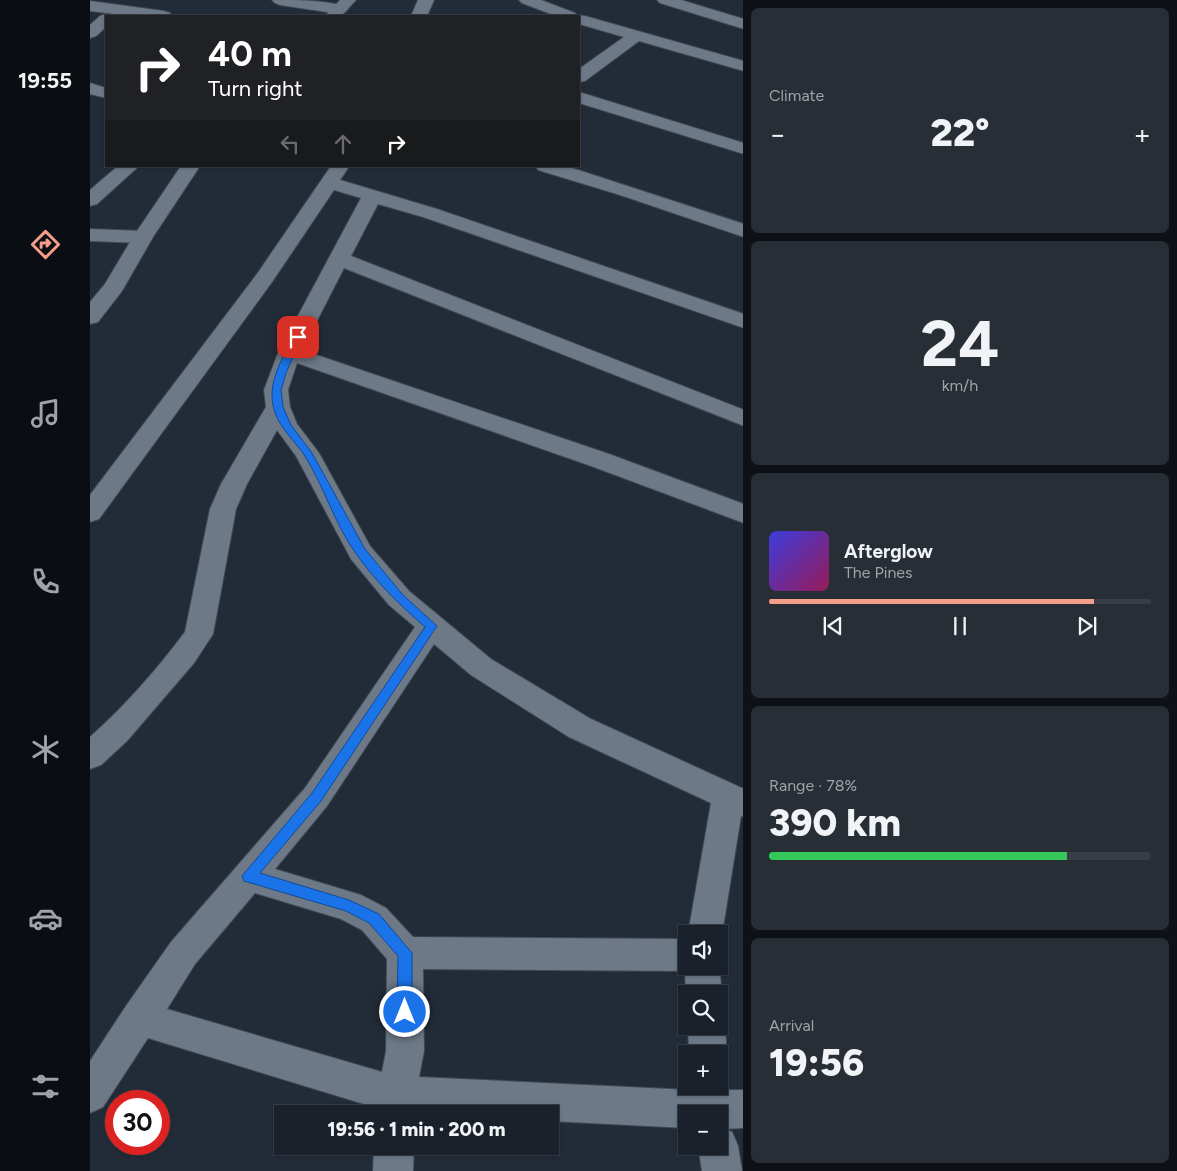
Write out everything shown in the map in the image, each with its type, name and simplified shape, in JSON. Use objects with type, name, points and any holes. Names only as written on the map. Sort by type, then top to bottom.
[{"type":"street","points":[[280,0],[340,8]]},
{"type":"street","points":[[418,15],[426,0]]},
{"type":"street","points":[[527,0],[566,15]]},
{"type":"street","points":[[665,0],[743,24]]},
{"type":"street","points":[[90,6],[111,15]]},
{"type":"street","points":[[580,19],[743,66]]},
{"type":"street","points":[[90,33],[105,20]]},
{"type":"street","points":[[580,76],[637,35]]},
{"type":"street","points":[[90,88],[105,93]]},
{"type":"street","points":[[580,97],[743,148]]},
{"type":"street","points":[[90,200],[98,185],[128,167]]},
{"type":"street","points":[[90,317],[114,286],[143,237],[190,167]]},
{"type":"street","points":[[548,167],[627,191],[743,231]]},
{"type":"street","points":[[90,513],[265,278],[335,174],[372,196],[430,213],[743,322]]},
{"type":"street","points":[[372,196],[289,353],[276,390],[278,407],[286,426],[307,453],[360,552],[399,598],[431,626],[481,667],[580,728],[736,801],[707,925]]},
{"type":"street","points":[[90,235],[143,237]]},
{"type":"street","points":[[340,259],[743,419]]},
{"type":"street","points":[[289,353],[600,460],[743,514]]},
{"type":"street","points":[[90,756],[116,732],[159,684],[199,634],[223,509],[234,484],[278,407]]},
{"type":"street","points":[[90,1094],[183,953],[316,797],[431,626]]},
{"type":"street","points":[[248,876],[349,906],[395,931],[678,954]]},
{"type":"street","points":[[395,931],[405,1051],[396,1104]]},
{"type":"street","points":[[139,1018],[396,1104],[678,1112]]},
{"type":"street","points":[[393,1171],[394,1155]]},
{"type":"street","points":[[721,1155],[722,1171]]},
{"type":"route","points":[[298,337],[289,353],[276,390],[278,407],[286,426],[307,453],[321,476],[338,513],[360,552],[399,598],[431,626],[316,797],[248,876],[349,906],[374,919],[405,953],[405,1012]]}]
